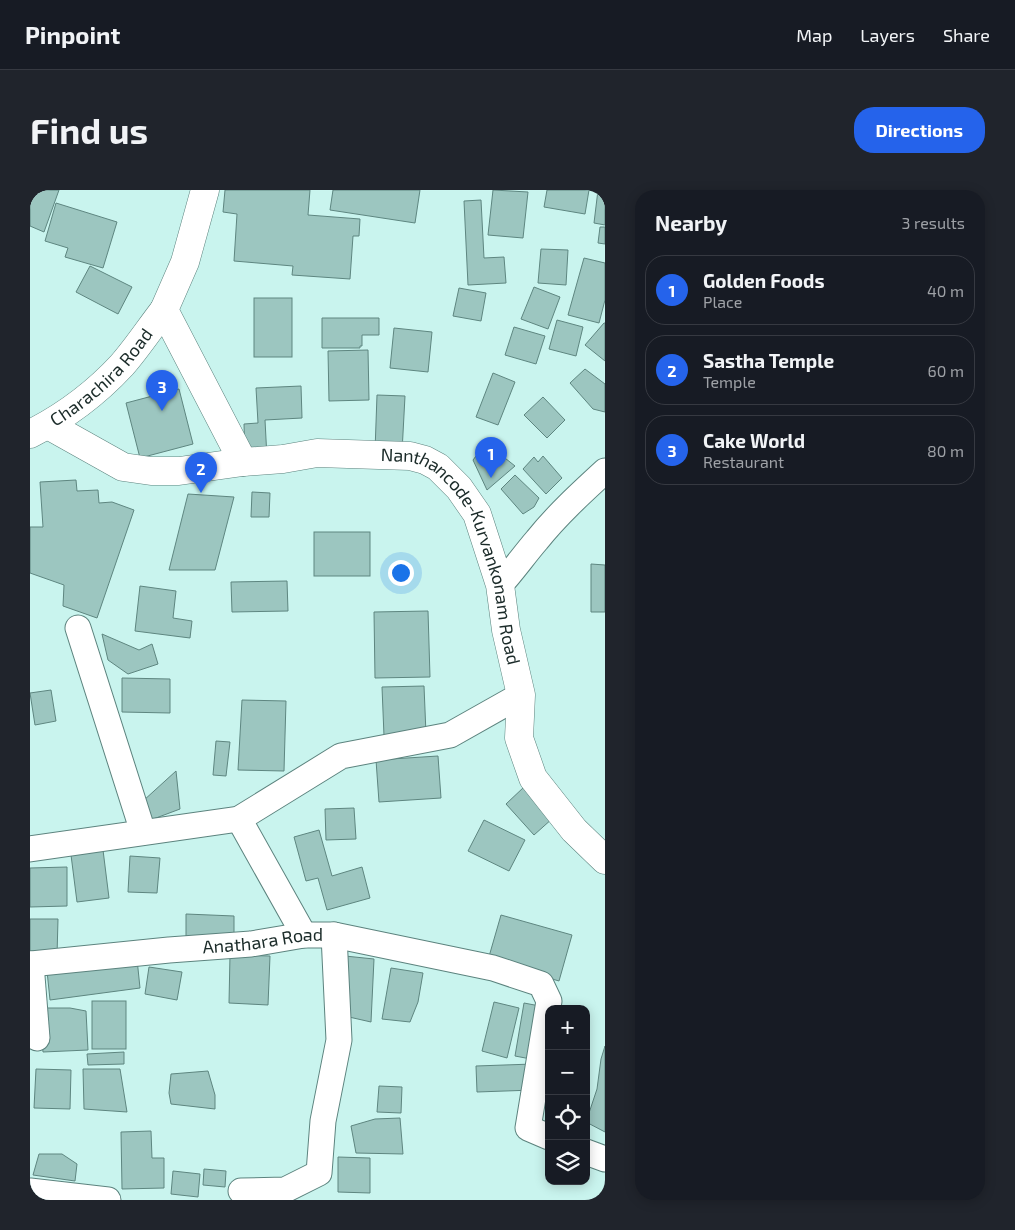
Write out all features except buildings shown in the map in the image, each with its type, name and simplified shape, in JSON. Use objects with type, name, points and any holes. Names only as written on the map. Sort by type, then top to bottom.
[{"type":"street","points":[[205,190],[185,262],[164,310],[243,462]]},
{"type":"street","name":"Charachira Road","points":[[39,430],[82,402],[122,365],[164,310]]},
{"type":"street","name":"Nanthancode-Kurvankonam Road","points":[[39,430],[123,467],[151,471],[179,471],[317,454],[410,456],[425,460],[438,467],[459,488],[476,514],[500,585],[506,630],[522,695],[519,738],[533,778],[574,830],[605,860]]},
{"type":"street","points":[[500,585],[537,539],[579,494],[605,471]]},
{"type":"street","points":[[78,628],[143,832]]},
{"type":"street","points":[[30,848],[239,819],[341,756],[450,735],[522,695]]},
{"type":"street","points":[[239,819],[304,935]]},
{"type":"street","name":"Anathara Road","points":[[30,964],[251,944],[304,935],[334,935],[493,968],[541,984],[548,1001],[528,1128],[545,1135]]},
{"type":"street","points":[[241,1191],[286,1190],[320,1173],[323,1122],[338,1040],[334,935]]},
{"type":"street","points":[[30,964],[37,1038]]},
{"type":"street","points":[[590,1153],[605,1159]]},
{"type":"street","points":[[30,1191],[108,1200]]},
{"type":"place","name":"Cake World","points":[[162,411]]},
{"type":"place","name":"Golden Foods","points":[[491,478]]},
{"type":"place","name":"Sastha Temple","points":[[201,493]]}]
